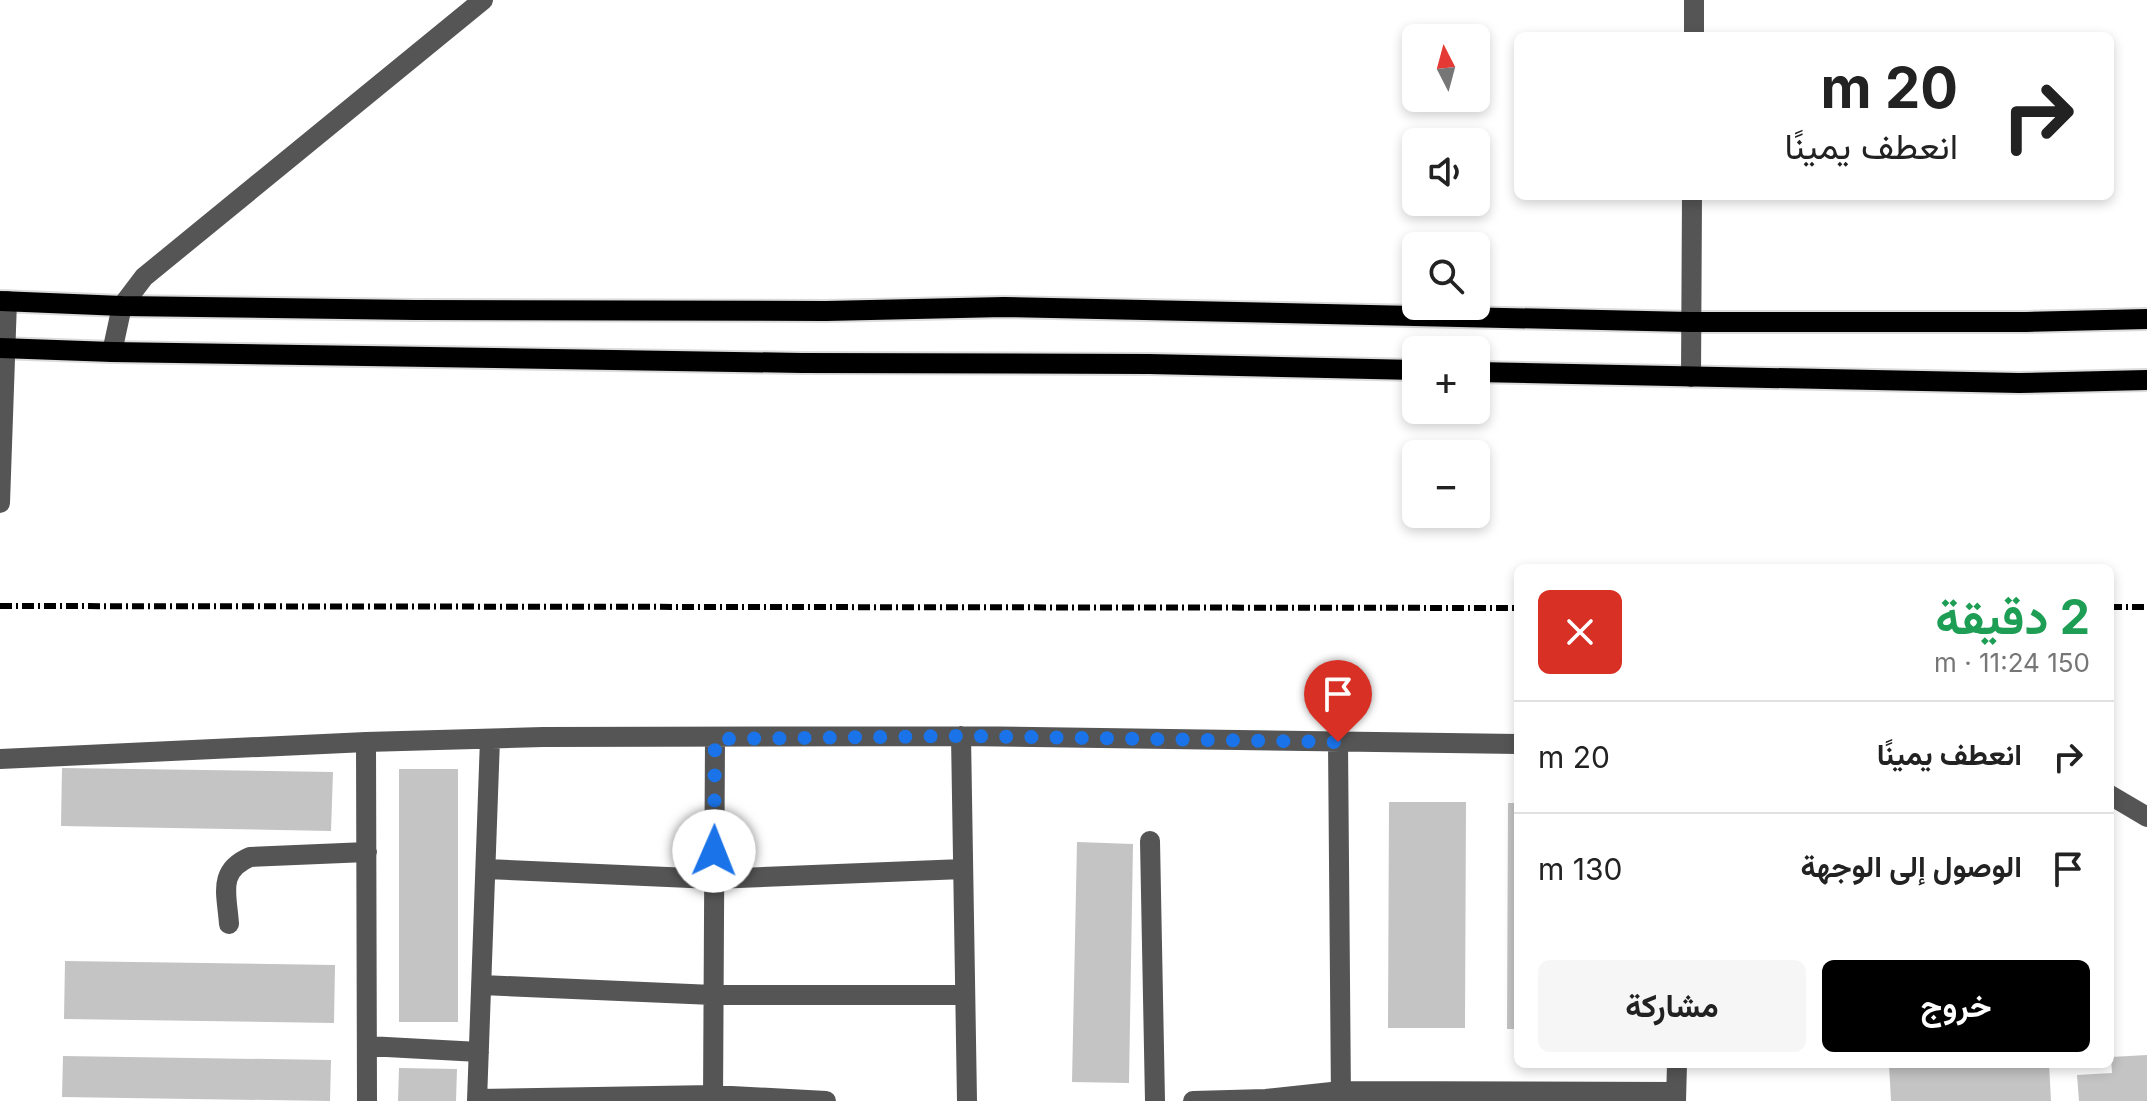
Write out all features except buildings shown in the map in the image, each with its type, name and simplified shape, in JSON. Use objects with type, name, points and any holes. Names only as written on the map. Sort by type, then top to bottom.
[{"type":"main road","points":[[4,301],[122,306],[666,311],[1004,307],[1690,322],[2147,319]]},
{"type":"main road","points":[[2,348],[802,363],[1149,364],[1402,370]]},
{"type":"main road","points":[[1490,372],[2019,383],[2147,380]]},
{"type":"street","points":[[112,352],[122,306],[144,277],[483,0]]},
{"type":"street","points":[[1694,0],[1694,32]]},
{"type":"street","points":[[1691,377],[1692,200]]},
{"type":"street","points":[[0,503],[4,301]]},
{"type":"street","points":[[961,736],[967,1101]]},
{"type":"street","points":[[0,759],[490,739],[961,736],[1514,744]]},
{"type":"street","points":[[490,739],[477,1100],[713,1098],[826,1101]]},
{"type":"street","points":[[713,1098],[715,739]]},
{"type":"street","points":[[366,742],[367,1101]]},
{"type":"street","points":[[1338,742],[1341,1096]]},
{"type":"street","points":[[2114,797],[2147,817]]},
{"type":"street","points":[[1150,841],[1155,1101]]},
{"type":"street","points":[[229,924],[227,875],[235,863],[250,857],[367,852]]},
{"type":"street","points":[[486,869],[713,879],[963,869]]},
{"type":"street","points":[[482,985],[713,995],[965,995]]},
{"type":"street","points":[[368,1046],[479,1052]]},
{"type":"street","points":[[1193,1101],[1341,1096],[1676,1096],[1677,1068]]},
{"type":"railway","points":[[0,606],[1514,608]]},
{"type":"railway","points":[[2114,607],[2147,607]]},
{"type":"route","points":[[714,851],[715,739],[961,736],[1338,742]]}]
